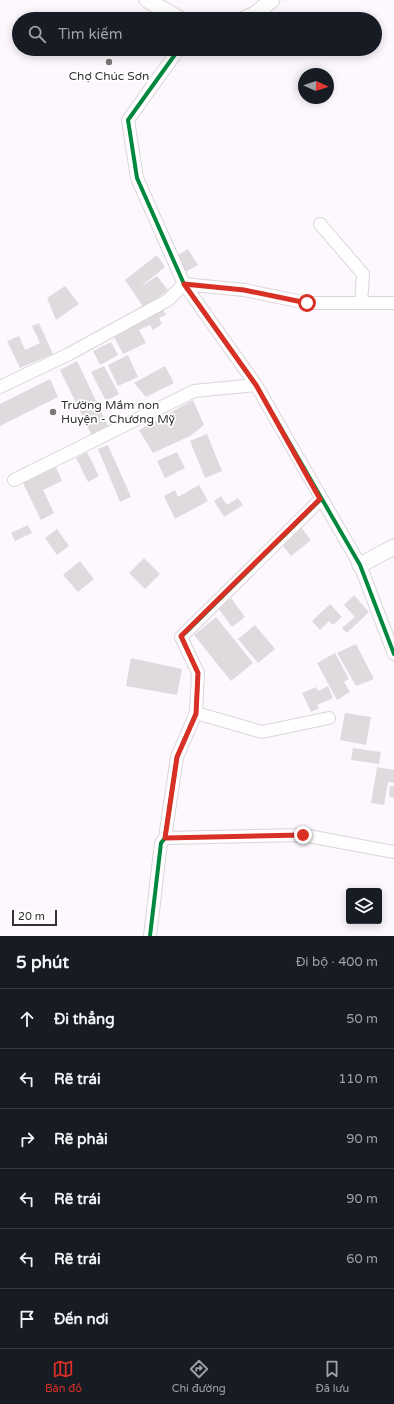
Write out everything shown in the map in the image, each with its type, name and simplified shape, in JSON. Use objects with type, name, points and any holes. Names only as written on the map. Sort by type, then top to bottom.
[{"type":"street","points":[[147,0],[168,12]]},
{"type":"street","points":[[257,12],[272,0]]},
{"type":"street","points":[[175,56],[128,120],[137,178],[184,284],[256,385],[320,499],[360,565],[394,654]]},
{"type":"street","points":[[320,224],[362,274],[361,303]]},
{"type":"street","points":[[184,284],[244,290],[307,303],[394,302]]},
{"type":"street","points":[[0,387],[70,354],[168,300],[184,284]]},
{"type":"street","points":[[14,480],[194,391],[256,385]]},
{"type":"street","points":[[150,936],[161,844],[165,838],[177,757],[196,714],[198,673],[181,636],[320,499]]},
{"type":"street","points":[[360,565],[394,547]]},
{"type":"street","points":[[196,714],[262,732],[329,718]]},
{"type":"street","points":[[165,838],[303,835],[394,852]]},
{"type":"building","points":[[188,249],[198,265],[184,273],[175,257]]},
{"type":"building","points":[[157,255],[165,267],[139,288],[157,276],[168,290],[144,308],[125,280]]},
{"type":"building","points":[[65,286],[79,304],[56,320],[47,298]]},
{"type":"building","points":[[162,307],[166,315],[159,318],[162,324],[153,330],[150,325],[139,330],[146,343],[123,354],[112,333]]},
{"type":"building","points":[[39,323],[53,354],[20,368],[7,341],[19,336],[25,350],[40,343],[32,326]]},
{"type":"building","points":[[111,342],[118,355],[100,365],[93,351]]},
{"type":"building","points":[[128,355],[138,377],[118,386],[108,365]]},
{"type":"building","points":[[77,361],[109,428],[92,436],[60,370]]},
{"type":"building","points":[[104,366],[119,394],[106,401],[91,372]]},
{"type":"building","points":[[165,366],[174,383],[146,397],[134,383]]},
{"type":"building","points":[[50,379],[58,397],[0,426],[0,404]]},
{"type":"building","points":[[193,400],[204,425],[190,436],[153,453],[139,430]]},
{"type":"building","points":[[207,434],[222,471],[205,478],[190,441]]},
{"type":"building","points":[[108,445],[131,497],[120,502],[98,449]]},
{"type":"building","points":[[87,452],[99,476],[88,482],[76,458]]},
{"type":"building","points":[[177,452],[185,468],[165,478],[157,461]]},
{"type":"building","points":[[56,467],[62,481],[43,490],[54,513],[41,520],[23,483]]},
{"type":"building","points":[[199,485],[208,501],[175,519],[164,496],[175,490],[178,497]]},
{"type":"building","points":[[221,496],[227,505],[238,498],[243,505],[224,517],[214,501]]},
{"type":"building","points":[[28,525],[32,533],[15,541],[11,533]]},
{"type":"building","points":[[300,526],[311,540],[291,556],[280,542]]},
{"type":"building","points":[[57,529],[69,546],[57,555],[45,538]]},
{"type":"building","points":[[144,558],[160,574],[145,589],[129,573]]},
{"type":"building","points":[[80,561],[94,579],[78,592],[63,575]]},
{"type":"building","points":[[354,595],[369,612],[347,633],[342,628],[355,617],[344,605]]},
{"type":"building","points":[[231,598],[245,617],[232,627],[218,608]]},
{"type":"building","points":[[330,604],[342,617],[333,625],[329,621],[320,630],[312,621]]},
{"type":"building","points":[[216,617],[253,663],[231,681],[194,635]]},
{"type":"building","points":[[255,625],[275,649],[258,663],[238,639]]},
{"type":"building","points":[[356,644],[374,679],[356,686],[337,653]]},
{"type":"building","points":[[335,653],[349,679],[344,682],[350,692],[337,700],[317,663]]},
{"type":"building","points":[[131,658],[182,669],[177,695],[126,686]]},
{"type":"building","points":[[328,686],[333,698],[317,705],[319,708],[311,712],[302,693],[316,687],[318,691]]},
{"type":"building","points":[[345,713],[371,717],[366,745],[340,740]]},
{"type":"building","points":[[353,748],[381,752],[379,764],[351,760]]},
{"type":"building","points":[[377,767],[394,770],[394,783],[388,782],[384,805],[371,803]]},
{"type":"building","points":[[390,786],[394,786],[394,798],[389,797]]},
{"type":"cycle path","points":[[174,56],[128,120],[137,178],[184,284],[256,385],[360,565],[394,654]]},
{"type":"cycle path","points":[[150,936],[161,843],[165,838],[177,757],[196,713],[198,673],[181,637],[321,499]]},
{"type":"place","name":"Chợ Chúc Sơn","points":[[109,62]]},
{"type":"place","name":"Trường Mầm non Huyện - Chương Mỹ","points":[[53,412]]},
{"type":"route","points":[[303,835],[165,838],[177,757],[196,714],[198,673],[181,636],[320,499],[256,385],[184,284],[244,290],[307,303]]}]
